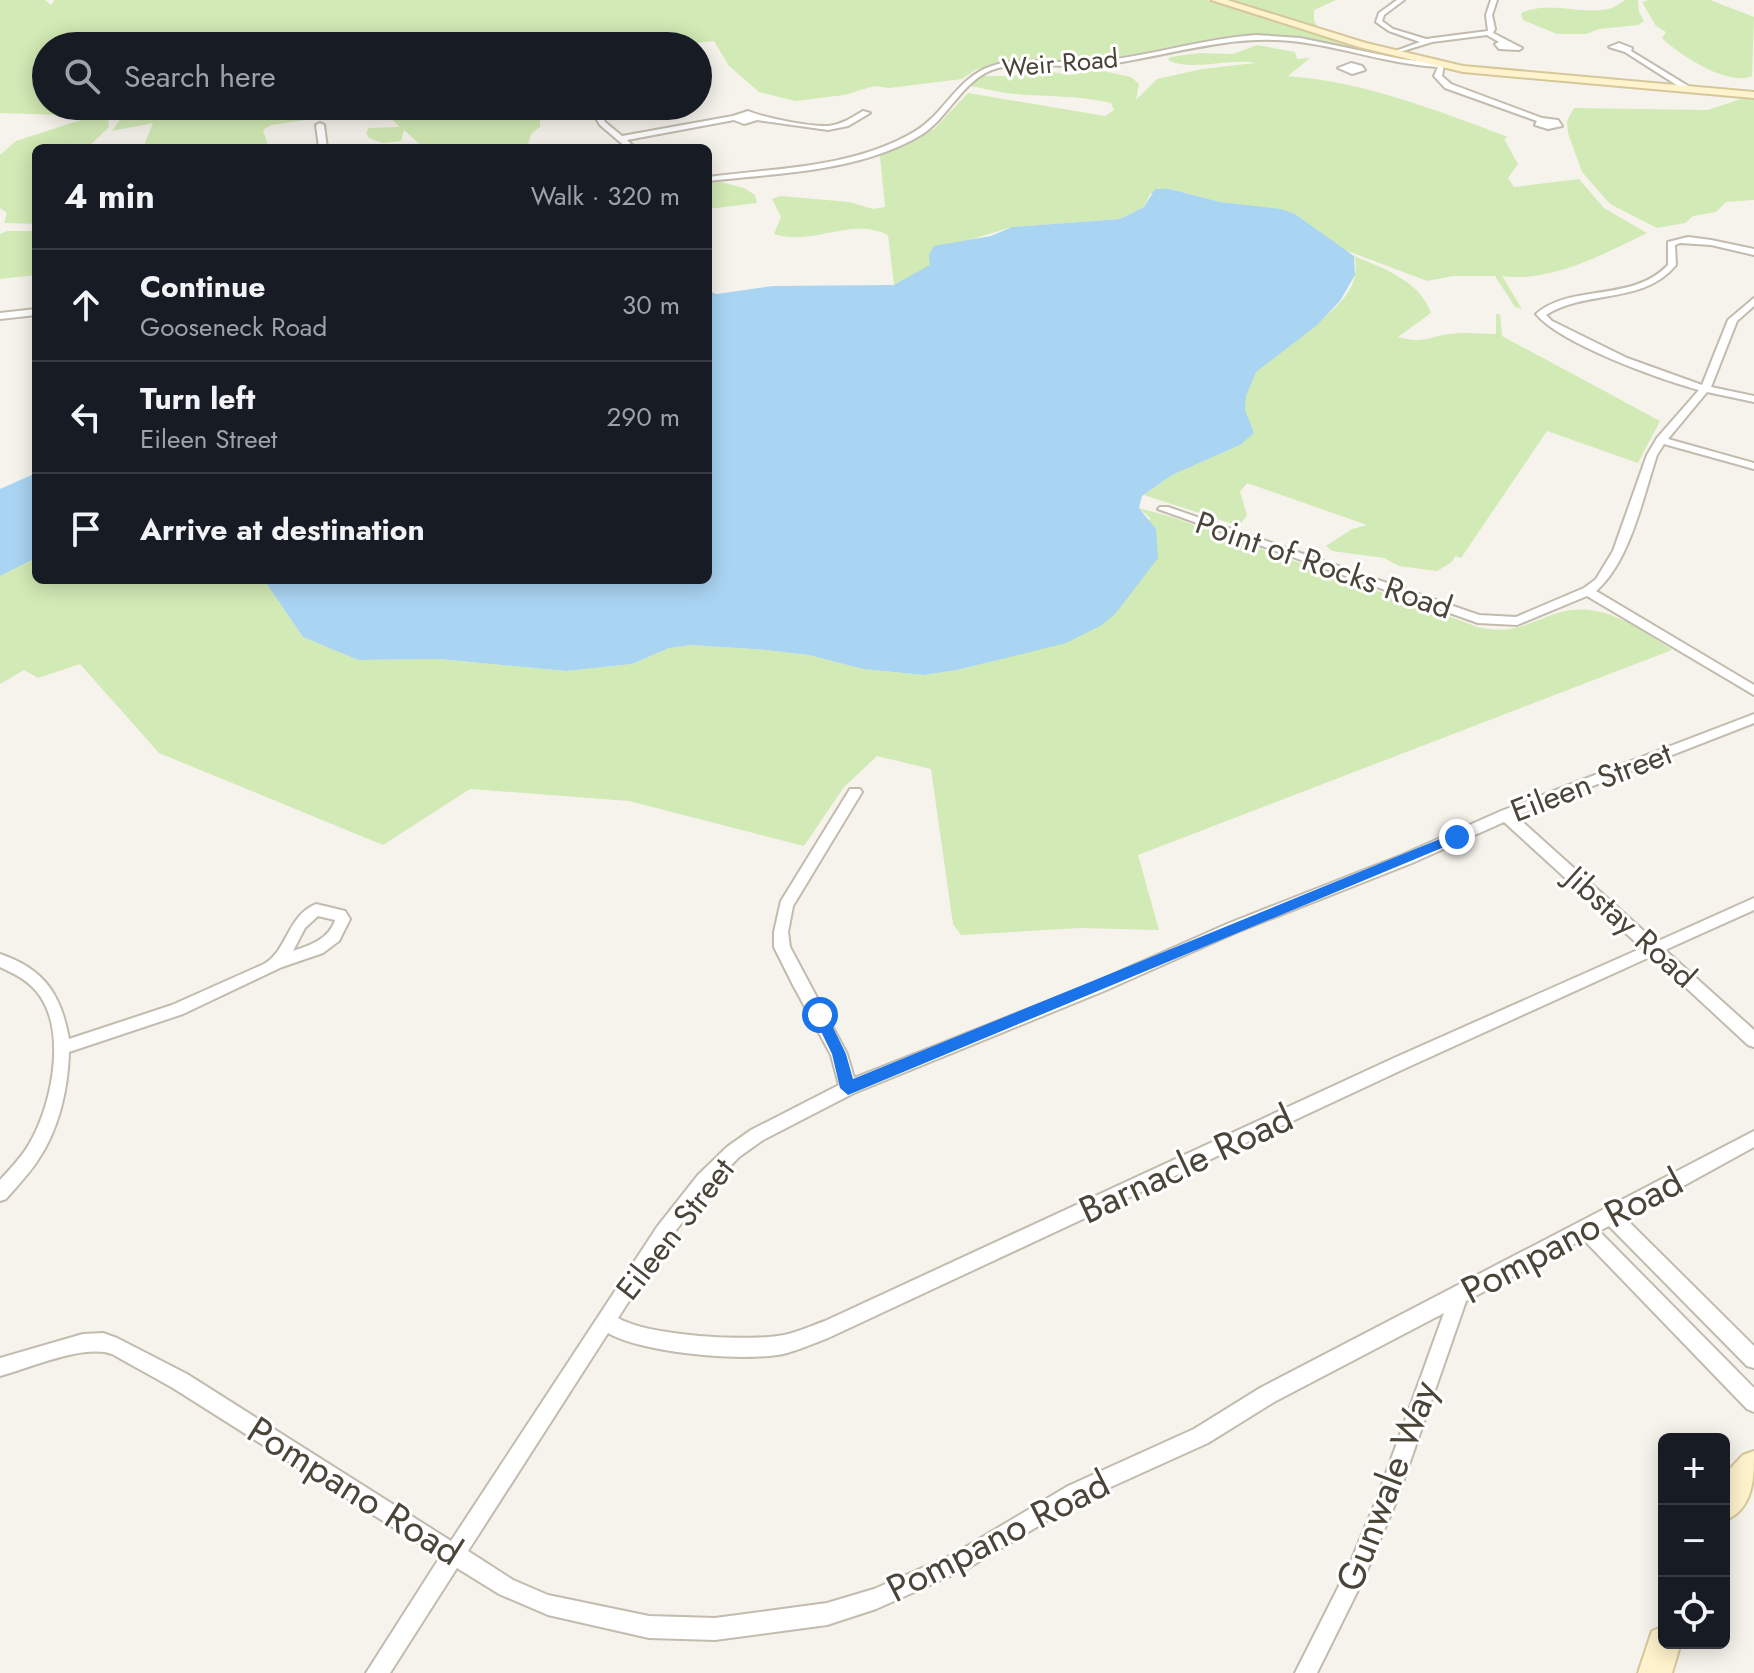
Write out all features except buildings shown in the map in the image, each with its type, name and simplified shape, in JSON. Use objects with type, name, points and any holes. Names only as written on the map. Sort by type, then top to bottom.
[{"type":"street","name":"Weir Road","points":[[1216,0],[1442,65]]},
{"type":"street","points":[[1401,0],[1381,14],[1379,22],[1391,30],[1424,41]]},
{"type":"street","points":[[1395,53],[1424,41],[1487,33],[1492,29],[1489,15],[1494,0]]},
{"type":"street","points":[[1487,33],[1506,43]]},
{"type":"street","name":"Weir Road","points":[[712,178],[843,161],[888,149],[923,131],[957,98],[971,77],[999,66],[1091,64],[1178,47],[1257,37],[1292,39],[1498,74],[1754,95]]},
{"type":"street","points":[[1627,51],[1689,89]]},
{"type":"street","points":[[1356,66],[1370,54]]},
{"type":"street","points":[[1442,65],[1438,76],[1448,86],[1542,120]]},
{"type":"street","points":[[623,138],[735,118],[748,122],[757,118],[828,128],[845,124],[866,113]]},
{"type":"street","points":[[599,120],[628,144]]},
{"type":"street","points":[[320,125],[322,144]]},
{"type":"street","points":[[1752,252],[1691,239],[1677,240],[1671,247],[1672,265],[1664,274],[1618,293],[1555,306],[1541,314],[1549,323],[1623,362],[1705,389],[1754,399]]},
{"type":"street","points":[[1754,301],[1733,320],[1705,389],[1652,455],[1619,551],[1600,581],[1588,591],[1754,691]]},
{"type":"street","points":[[0,316],[32,312]]},
{"type":"street","points":[[1661,440],[1754,466]]},
{"type":"street","name":"Point of Rocks Road","points":[[1164,509],[1484,620],[1517,621],[1588,591]]},
{"type":"street","name":"Eileen Street","points":[[377,1673],[663,1233],[704,1181],[733,1152],[757,1135],[848,1088],[1099,987],[1232,928],[1407,859],[1506,815],[1754,718]]},
{"type":"street","points":[[848,1088],[839,1054],[782,947],[781,932],[786,905],[855,792]]},
{"type":"street","name":"Jibstay Road","points":[[1506,815],[1754,1040]]},
{"type":"street","name":"Barnacle Road","points":[[605,1321],[624,1332],[681,1344],[766,1347],[786,1344],[828,1329],[1400,1063],[1754,904]]},
{"type":"street","points":[[0,960],[34,980],[49,999],[64,1047],[59,1094],[49,1121],[33,1153],[0,1193]]},
{"type":"street","points":[[64,1047],[119,1032],[183,1009],[277,963]]},
{"type":"street","name":"Pompano Road","points":[[0,1367],[83,1343],[103,1342],[117,1347],[180,1381],[506,1587],[548,1605],[626,1623],[715,1629],[827,1614],[876,1599],[961,1561],[1075,1493],[1201,1436],[1267,1395],[1754,1138]]},
{"type":"street","points":[[1611,1216],[1754,1359]]},
{"type":"street","points":[[1585,1229],[1754,1402]]},
{"type":"street","name":"Gunwale Way","points":[[1306,1673],[1356,1573],[1386,1502],[1459,1296]]},
{"type":"street","points":[[1655,1673],[1662,1649]]},
{"type":"green space","points":[[0,0],[45,0],[51,5],[55,0],[1206,0],[1366,49],[1294,37],[1247,36],[1099,61],[997,63],[975,70],[962,79],[889,88],[874,86],[844,95],[795,101],[759,92],[729,66],[712,41],[712,32],[32,32],[32,114],[0,113]]},
{"type":"green space","points":[[1225,0],[1336,0],[1314,10],[1318,28]]},
{"type":"green space","points":[[1625,0],[1638,0],[1644,21],[1638,25],[1599,29],[1586,34],[1557,34],[1523,20],[1521,13],[1543,8],[1608,9]]},
{"type":"green space","points":[[1710,0],[1754,17],[1752,76],[1730,77],[1717,73],[1679,52],[1662,38],[1666,32],[1656,26],[1642,2]]},
{"type":"green space","points":[[1257,45],[1295,52],[1297,59],[1310,58],[1288,76],[1372,91],[1427,107],[1508,137],[1504,139],[1518,164],[1508,178],[1514,187],[1579,179],[1604,208],[1647,233],[1595,258],[1558,271],[1521,277],[1502,276],[1522,309],[1515,307],[1495,276],[1453,276],[1427,281],[1345,250],[1295,214],[1220,202],[1170,189],[1150,194],[1144,207],[1120,219],[1012,227],[973,239],[894,285],[888,235],[860,229],[802,237],[774,234],[781,217],[772,199],[781,196],[849,202],[873,209],[885,207],[880,156],[934,129],[968,93],[1105,116],[1114,110],[1111,103],[1099,100],[1010,93],[966,85],[971,76],[1014,76],[1035,69],[1071,75],[1099,70],[1131,77],[1139,84],[1136,100],[1157,79],[1202,69],[1255,63],[1188,65],[1168,60],[1170,57],[1199,53],[1233,54]]},
{"type":"green space","points":[[1747,97],[1754,98],[1754,200],[1726,202],[1716,212],[1693,216],[1685,223],[1657,228],[1610,204],[1582,172],[1568,133],[1567,121],[1574,108],[1708,110]]},
{"type":"green space","points":[[81,120],[108,120],[109,127],[91,144],[32,144],[32,224],[4,223],[7,213],[0,208],[0,155],[16,141]]},
{"type":"green space","points":[[120,120],[305,120],[271,125],[263,130],[268,144],[145,144],[153,123],[112,131]]},
{"type":"green space","points":[[393,120],[540,120],[540,127],[531,134],[528,144],[420,144],[404,130],[401,141],[383,143],[369,138],[366,133],[369,128],[400,127]]},
{"type":"green space","points":[[712,180],[744,188],[755,195],[757,203],[712,209]]},
{"type":"green space","points":[[32,231],[32,275],[0,279],[0,234]]},
{"type":"green space","points":[[1354,256],[1399,277],[1426,302],[1431,313],[1398,337],[1420,340],[1456,333],[1496,334],[1496,314],[1500,314],[1502,336],[1660,421],[1638,463],[1547,431],[1461,558],[1455,556],[1452,562],[1437,571],[1399,566],[1384,558],[1332,551],[1326,546],[1352,529],[1367,525],[1247,483],[1240,492],[1247,515],[1239,526],[1144,495],[1172,475],[1240,445],[1245,399],[1255,373],[1335,308],[1348,292],[1355,275]]},
{"type":"green space","points":[[1139,508],[1172,517],[1478,627],[1512,629],[1562,612],[1592,610],[1620,619],[1672,650],[1138,855],[1159,930],[1080,928],[961,935],[953,924],[931,769],[877,756],[844,787],[804,846],[629,801],[470,789],[383,845],[159,753],[80,664],[38,678],[24,670],[0,684],[0,576],[32,560],[32,584],[267,584],[303,637],[358,660],[439,659],[566,671],[632,664],[669,648],[690,645],[809,655],[863,669],[924,675],[1001,659],[1116,613],[1130,592],[1150,518]]},
{"type":"water","points":[[1155,189],[1170,189],[1220,202],[1281,209],[1295,214],[1354,256],[1355,275],[1340,301],[1316,326],[1256,372],[1246,396],[1245,410],[1254,433],[1240,445],[1172,475],[1142,496],[1139,508],[1156,529],[1158,558],[1116,613],[1102,625],[1066,643],[924,675],[863,669],[809,655],[691,645],[669,648],[632,664],[566,671],[439,659],[358,660],[303,637],[267,584],[712,584],[712,292],[773,286],[894,285],[930,265],[929,255],[934,246],[991,236],[1012,227],[1120,219],[1144,207]]},
{"type":"water","points":[[32,475],[32,560],[0,576],[0,489]]},
{"type":"route","points":[[820,1015],[839,1054],[848,1088],[1457,837]]}]
